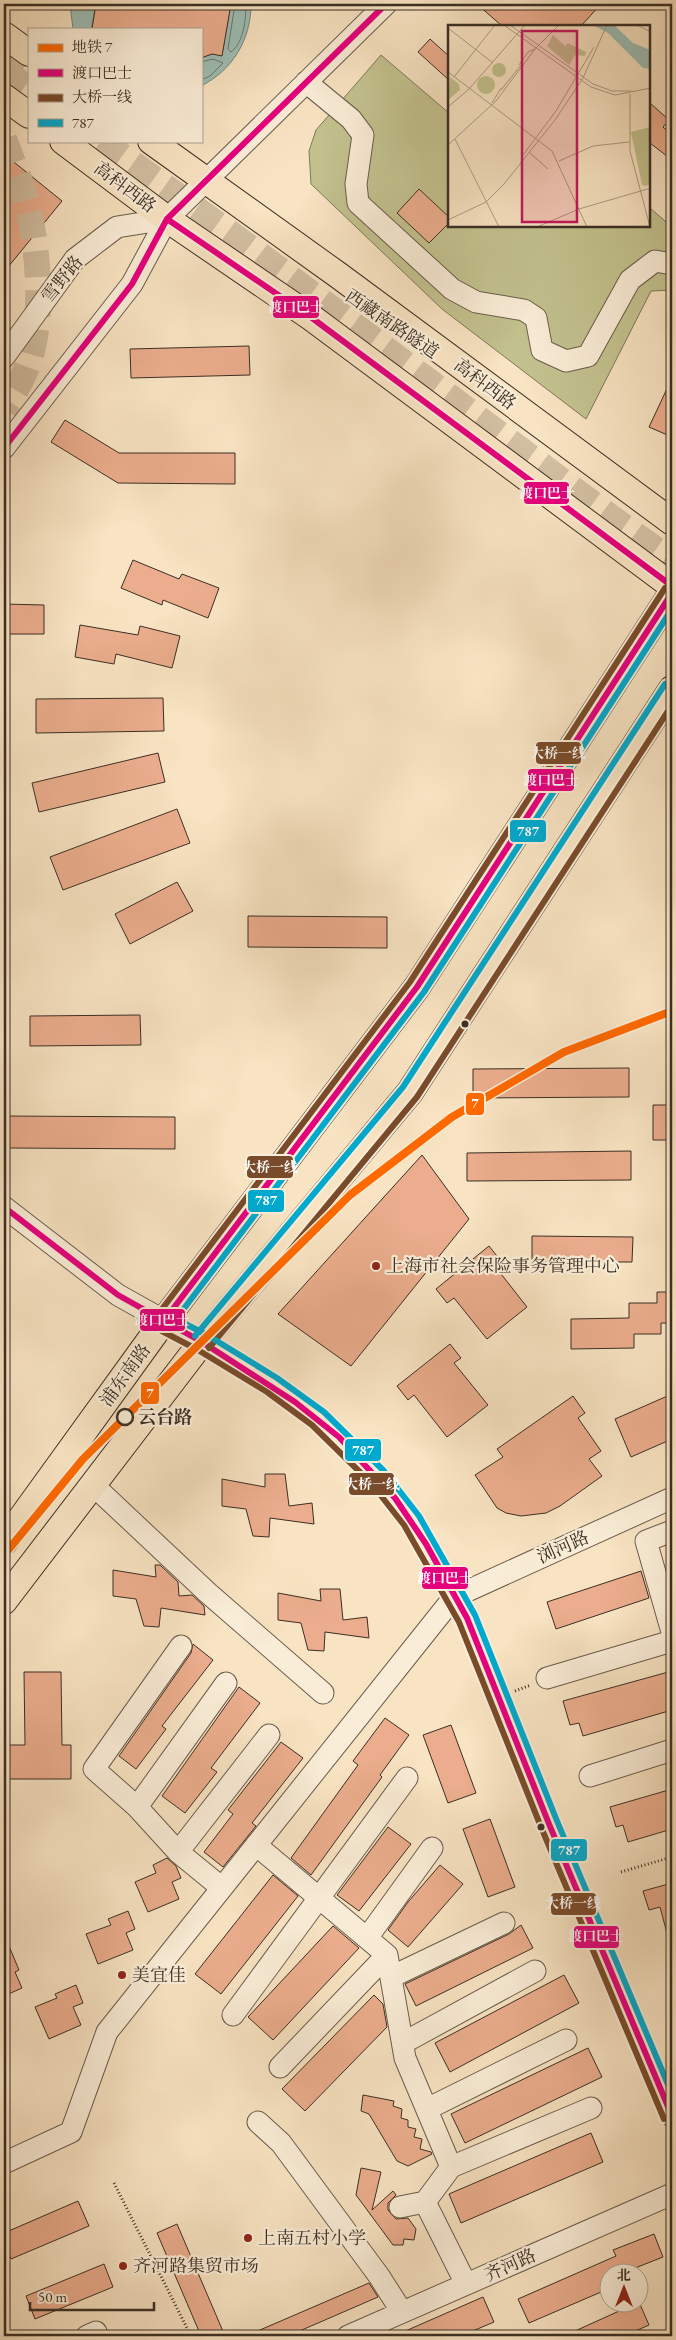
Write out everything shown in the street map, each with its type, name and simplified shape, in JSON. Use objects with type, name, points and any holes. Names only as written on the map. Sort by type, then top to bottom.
[{"type":"main road","points":[[4,36],[28,52]]},
{"type":"main road","points":[[4,97],[28,114]]},
{"type":"main road","name":"高科西路","points":[[64,142],[167,219],[312,318],[672,586]]},
{"type":"main road","name":"高科西路","points":[[152,142],[338,274],[672,522]]},
{"type":"main road","name":"西藏南路隧道","points":[[249,228],[534,421]]},
{"type":"main road","name":"浦东南路","points":[[4,1542],[164,1322],[417,987],[672,593]]},
{"type":"main road","points":[[4,1601],[202,1342],[410,1092],[672,689]]},
{"type":"street","points":[[4,448],[132,284],[167,219],[204,180],[386,4]]},
{"type":"street","points":[[306,82],[351,119],[363,135],[356,184],[358,203],[452,289],[476,302],[524,310],[536,318],[542,350],[566,360],[588,356],[630,280],[656,261],[672,264]]},
{"type":"street","name":"雪野路","points":[[4,357],[75,259],[117,227],[167,219]]},
{"type":"street","points":[[4,1207],[118,1295],[202,1342],[295,1402],[332,1430],[378,1476],[411,1520],[467,1618],[498,1698],[672,2116]]},
{"type":"street","points":[[93,1484],[208,1593],[323,1693]]},
{"type":"street","name":"浏河路","points":[[454,1597],[672,1498]]},
{"type":"street","points":[[672,1531],[646,1541],[669,1608],[672,1632]]},
{"type":"street","points":[[4,2163],[71,2132],[107,2032],[454,1597]]},
{"type":"street","points":[[548,1678],[672,1641]]},
{"type":"street","points":[[181,1646],[94,1769],[137,1807],[178,1852],[222,1888]]},
{"type":"street","points":[[137,1807],[226,1683]]},
{"type":"street","points":[[178,1852],[269,1735]]},
{"type":"street","points":[[590,1776],[672,1750]]},
{"type":"street","points":[[233,2015],[407,1778]]},
{"type":"street","points":[[256,1845],[387,1955],[405,2058],[451,2166]]},
{"type":"street","points":[[367,1938],[432,1848]]},
{"type":"street","points":[[391,1977],[504,1923]]},
{"type":"street","points":[[280,2067],[387,1955]]},
{"type":"street","points":[[403,2043],[535,1971]]},
{"type":"street","points":[[427,2109],[566,2040]]},
{"type":"street","points":[[400,2206],[425,2202],[451,2166],[591,2108]]},
{"type":"street","points":[[258,2122],[281,2143],[379,2276],[402,2312]]},
{"type":"street","name":"齐河路","points":[[348,2336],[672,2194]]},
{"type":"street","points":[[425,2202],[466,2284]]},
{"type":"path","points":[[498,1698],[548,1678]]},
{"type":"path","points":[[621,1872],[672,1857]]},
{"type":"path","points":[[114,2183],[192,2336]]},
{"type":"shaded area","points":[[381,55],[448,112],[448,228],[651,228],[651,209],[672,227],[672,290],[651,291],[586,419],[442,309],[311,184],[309,151],[316,130]]},
{"type":"water","points":[[70,4],[96,4],[91,28],[73,28]]},
{"type":"water","points":[[231,4],[251,4],[248,29],[238,52],[222,71],[202,85],[202,58],[212,54],[222,55]]},
{"type":"building","points":[[96,4],[231,4],[222,56],[212,54],[202,58],[202,28],[92,28]]},
{"type":"building","points":[[477,4],[601,4],[582,25],[501,25]]},
{"type":"building","points":[[430,39],[448,55],[448,79],[418,52]]},
{"type":"building","points":[[651,104],[669,120],[663,127],[672,135],[672,160],[651,144]]},
{"type":"building","points":[[4,154],[62,201],[4,272]]},
{"type":"building","points":[[419,189],[448,216],[448,224],[429,243],[397,213]]},
{"type":"building","points":[[249,346],[250,375],[131,378],[130,349]]},
{"type":"building","points":[[672,378],[672,437],[649,427]]},
{"type":"building","points":[[65,420],[119,453],[235,453],[235,484],[118,483],[51,442]]},
{"type":"building","points":[[133,560],[179,579],[182,574],[219,588],[208,618],[163,600],[162,605],[121,588]]},
{"type":"building","points":[[4,604],[44,605],[44,634],[4,634]]},
{"type":"building","points":[[80,625],[138,635],[140,626],[180,636],[172,668],[116,654],[114,664],[75,657]]},
{"type":"building","points":[[163,698],[164,731],[36,733],[36,699]]},
{"type":"building","points":[[158,753],[165,782],[39,812],[32,783]]},
{"type":"building","points":[[177,809],[190,843],[63,890],[50,857]]},
{"type":"building","points":[[177,882],[193,911],[130,944],[115,914]]},
{"type":"building","points":[[248,916],[387,917],[387,948],[248,947]]},
{"type":"building","points":[[140,1015],[141,1045],[30,1046],[30,1016]]},
{"type":"building","points":[[629,1068],[629,1097],[473,1098],[473,1069]]},
{"type":"building","points":[[653,1105],[672,1105],[672,1140],[653,1140]]},
{"type":"building","points":[[4,1116],[175,1117],[175,1149],[9,1148],[4,1144]]},
{"type":"building","points":[[631,1151],[631,1180],[467,1181],[467,1153]]},
{"type":"building","name":"上海市社会保险事务管理中心","points":[[422,1155],[469,1219],[351,1366],[278,1314]]},
{"type":"building","points":[[532,1236],[633,1237],[632,1262],[532,1262]]},
{"type":"building","points":[[489,1246],[500,1260],[494,1265],[527,1307],[487,1339],[454,1298],[447,1303],[436,1289]]},
{"type":"building","points":[[657,1292],[672,1292],[672,1323],[661,1323],[661,1334],[634,1334],[634,1348],[571,1349],[571,1319],[629,1318],[629,1303],[657,1303]]},
{"type":"building","points":[[450,1344],[461,1358],[454,1363],[488,1405],[447,1437],[414,1395],[408,1400],[397,1386]]},
{"type":"building","points":[[672,1394],[672,1439],[631,1457],[615,1419]]},
{"type":"building","points":[[573,1396],[585,1413],[578,1418],[601,1451],[589,1459],[602,1476],[560,1506],[546,1513],[521,1516],[506,1513],[497,1508],[475,1475],[503,1457],[497,1449]]},
{"type":"building","points":[[265,1474],[285,1474],[289,1506],[312,1503],[314,1524],[270,1518],[269,1537],[253,1536],[246,1509],[222,1506],[222,1479],[265,1487]]},
{"type":"building","points":[[155,1565],[160,1565],[178,1582],[179,1596],[192,1595],[204,1606],[205,1615],[161,1608],[159,1627],[144,1626],[136,1599],[113,1596],[113,1570],[156,1577]]},
{"type":"building","points":[[641,1571],[649,1598],[556,1629],[547,1602]]},
{"type":"building","points":[[320,1589],[340,1589],[343,1620],[367,1617],[369,1638],[325,1632],[324,1651],[308,1650],[301,1623],[278,1620],[278,1593],[321,1601]]},
{"type":"building","points":[[193,1644],[213,1660],[162,1726],[166,1729],[136,1769],[119,1756],[191,1653]]},
{"type":"building","points":[[672,1671],[672,1710],[583,1736],[579,1723],[570,1725],[563,1701]]},
{"type":"building","points":[[24,1672],[61,1672],[62,1745],[71,1745],[71,1779],[4,1779],[4,1745],[25,1745]]},
{"type":"building","points":[[239,1687],[260,1703],[211,1768],[217,1772],[185,1813],[162,1796]]},
{"type":"building","points":[[385,1718],[409,1735],[380,1775],[382,1777],[311,1875],[291,1858],[358,1765],[353,1761]]},
{"type":"building","points":[[451,1725],[476,1793],[448,1803],[423,1735]]},
{"type":"building","points":[[281,1742],[303,1758],[252,1823],[256,1826],[223,1867],[204,1852],[233,1814],[228,1810]]},
{"type":"building","points":[[672,1789],[672,1829],[628,1842],[623,1825],[616,1827],[610,1807]]},
{"type":"building","points":[[490,1819],[515,1887],[488,1897],[463,1829]]},
{"type":"building","points":[[388,1827],[411,1844],[359,1911],[337,1895]]},
{"type":"building","points":[[167,1858],[176,1866],[181,1878],[172,1882],[179,1899],[148,1912],[135,1882],[156,1873],[153,1865]]},
{"type":"building","points":[[440,1865],[463,1884],[408,1947],[388,1930],[408,1902]]},
{"type":"building","points":[[273,1875],[298,1896],[221,1994],[195,1974]]},
{"type":"building","points":[[672,1883],[672,1937],[668,1937],[660,1907],[649,1910],[643,1891]]},
{"type":"building","points":[[128,1911],[135,1929],[126,1933],[133,1950],[98,1964],[86,1934],[111,1925],[108,1919]]},
{"type":"building","points":[[521,1925],[533,1948],[416,2006],[405,1984],[509,1934]]},
{"type":"building","points":[[333,1926],[359,1948],[273,2040],[248,2017]]},
{"type":"building","points":[[4,1934],[19,1970],[15,1972],[22,1988],[4,1996]]},
{"type":"building","points":[[564,1975],[579,2003],[450,2072],[435,2043]]},
{"type":"building","points":[[76,1985],[83,2003],[73,2007],[81,2025],[49,2039],[35,2007],[57,1998],[55,1994]]},
{"type":"building","points":[[374,1995],[383,2004],[387,2027],[305,2111],[282,2089]]},
{"type":"building","points":[[588,2048],[602,2077],[465,2143],[451,2114]]},
{"type":"building","points":[[363,2095],[394,2101],[393,2106],[402,2109],[401,2118],[408,2120],[408,2127],[416,2129],[414,2137],[422,2139],[420,2149],[432,2154],[408,2166],[397,2161],[369,2114],[361,2111]]},
{"type":"building","points":[[591,2133],[603,2162],[461,2223],[449,2194]]},
{"type":"building","points":[[361,2168],[381,2172],[372,2210],[393,2191],[396,2195],[388,2203],[388,2210],[396,2219],[408,2218],[416,2229],[414,2240],[404,2239],[403,2245],[393,2245],[356,2195]]},
{"type":"building","points":[[78,2201],[89,2226],[11,2259],[4,2242],[4,2233]]},
{"type":"building","points":[[177,2224],[225,2336],[201,2336],[157,2233]]},
{"type":"building","points":[[654,2234],[663,2257],[648,2263],[602,2262],[616,2256],[613,2250]]},
{"type":"building","points":[[104,2264],[113,2287],[35,2319],[26,2296]]},
{"type":"building","points":[[598,2264],[598,2293],[529,2323],[518,2299]]},
{"type":"building","points":[[369,2283],[378,2297],[288,2336],[246,2336]]},
{"type":"building","points":[[483,2297],[494,2322],[461,2336],[394,2336]]},
{"type":"building","points":[[617,2312],[643,2312],[649,2325],[624,2336],[564,2336]]},
{"type":"tunnel","points":[[4,51],[28,68]]},
{"type":"tunnel","points":[[4,71],[28,88]]},
{"type":"tunnel","points":[[4,139],[28,207],[37,260],[38,279],[37,317],[30,359],[21,381],[4,409]]},
{"type":"tunnel","points":[[102,142],[241,241],[672,561]]},
{"type":"metro line","name":"7","points":[[4,1555],[83,1459],[350,1195],[452,1117],[564,1052],[672,1011]]},
{"type":"transit line","name":"渡口巴士","points":[[4,448],[132,284],[167,219],[386,4]]},
{"type":"transit line","name":"渡口巴士","points":[[167,219],[312,318],[672,586]]},
{"type":"transit line","name":"大桥一线","points":[[664,2119],[541,1827],[459,1622],[404,1525],[371,1483],[312,1425],[267,1392],[198,1350],[158,1329],[154,1322],[410,982],[665,588]]},
{"type":"transit line","name":"渡口巴士","points":[[163,1322],[417,987],[672,593]]},
{"type":"transit line","name":"787","points":[[672,609],[424,992],[176,1319],[207,1335],[277,1378],[324,1412],[384,1471],[419,1516],[475,1615],[557,1821],[672,2094]]},
{"type":"transit line","name":"787","points":[[195,1336],[403,1087],[665,684]]},
{"type":"transit line","name":"大桥一线","points":[[209,1348],[417,1097],[672,705]]},
{"type":"transit line","name":"渡口巴士","points":[[4,1207],[118,1295],[202,1342],[295,1402],[339,1437],[395,1498],[426,1544],[467,1618],[549,1824],[672,2116]]},
{"type":"place","name":"上海市社会保险事务管理中心","points":[[376,1266]]},
{"type":"place","name":"云台路","points":[[125,1417]]},
{"type":"place","name":"美宜佳","points":[[122,1975]]},
{"type":"place","name":"上南五村小学","points":[[248,2238]]},
{"type":"place","name":"齐河路集贸市场","points":[[123,2266]]}]
